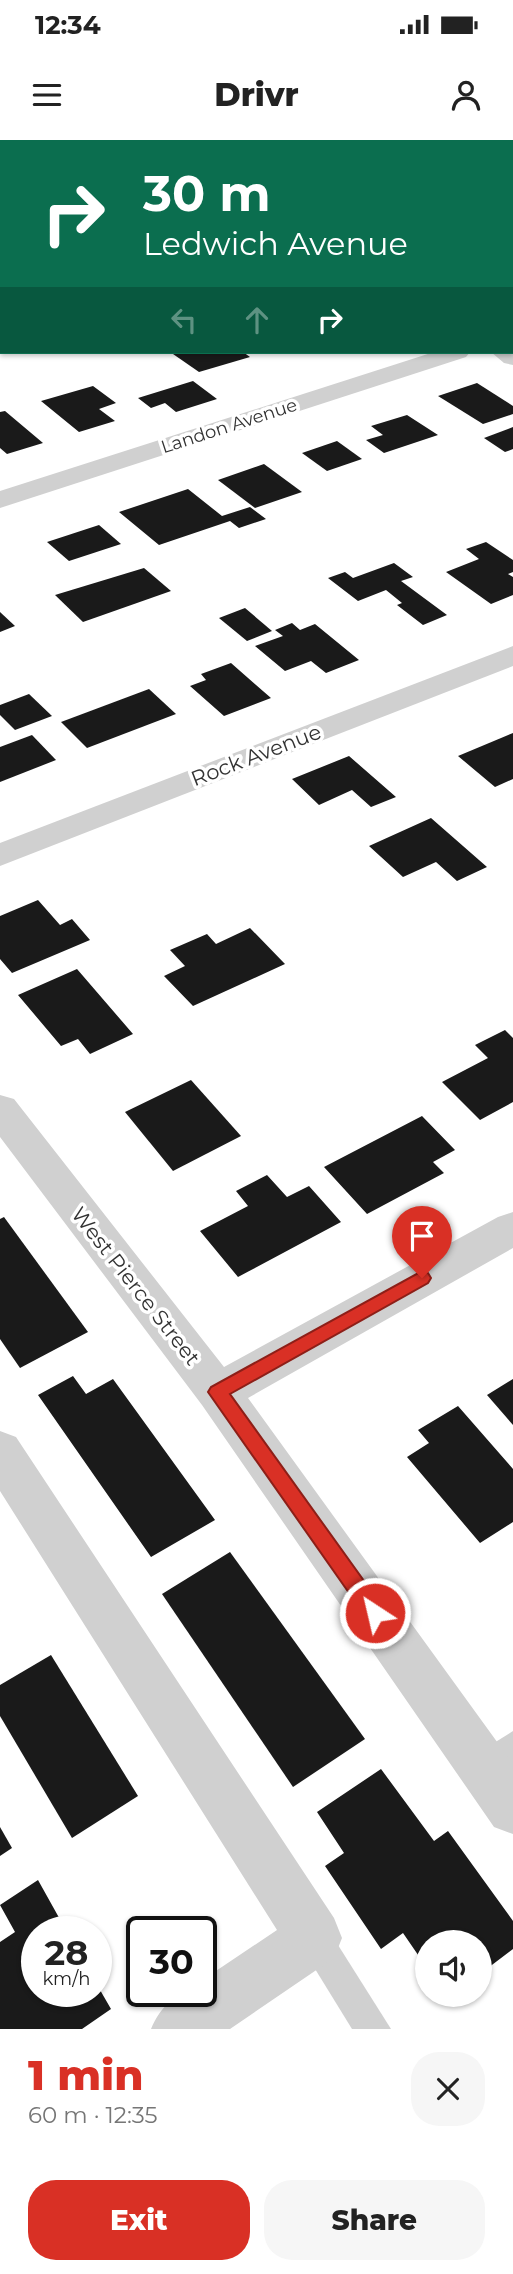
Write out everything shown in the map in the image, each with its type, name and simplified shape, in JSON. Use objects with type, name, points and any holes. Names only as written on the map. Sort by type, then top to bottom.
[{"type":"street","name":"Landon Avenue","points":[[0,500],[452,354]]},
{"type":"street","name":"Rock Avenue","points":[[0,855],[513,655]]},
{"type":"street","name":"West Pierce Street","points":[[0,1109],[499,1758],[513,1808]]},
{"type":"street","points":[[218,1392],[513,1228]]},
{"type":"street","points":[[0,1451],[314,1938],[180,2029]]},
{"type":"lane","points":[[314,1938],[373,2029]]},
{"type":"building","points":[[173,354],[246,354],[250,357],[199,372]]},
{"type":"building","points":[[193,381],[217,399],[176,412],[165,403],[151,408],[138,398]]},
{"type":"building","points":[[477,383],[513,406],[513,414],[483,424],[438,396]]},
{"type":"building","points":[[93,386],[116,403],[99,409],[115,421],[79,432],[41,401]]},
{"type":"building","points":[[5,411],[43,443],[7,454],[0,448],[0,412]]},
{"type":"building","points":[[407,415],[438,435],[384,453],[366,440],[383,435],[371,426]]},
{"type":"building","points":[[513,427],[513,449],[505,452],[484,438]]},
{"type":"building","points":[[337,441],[362,459],[327,471],[302,453]]},
{"type":"building","points":[[264,464],[302,492],[255,508],[218,480]]},
{"type":"building","points":[[188,489],[222,516],[250,507],[266,519],[239,528],[230,521],[159,545],[119,512]]},
{"type":"building","points":[[99,525],[121,544],[69,561],[47,542]]},
{"type":"building","points":[[486,542],[513,560],[513,572],[508,574],[513,577],[513,595],[491,604],[446,572],[479,559],[466,549]]},
{"type":"building","points":[[394,563],[413,577],[401,581],[447,615],[423,625],[397,605],[402,603],[386,590],[358,601],[328,578],[345,572],[353,578]]},
{"type":"building","points":[[144,568],[171,591],[83,622],[55,595]]},
{"type":"building","points":[[245,608],[272,631],[247,641],[219,618]]},
{"type":"building","points":[[0,612],[15,626],[0,632]]},
{"type":"building","points":[[292,623],[300,630],[315,624],[359,660],[326,673],[311,661],[285,671],[255,646],[283,636],[275,630]]},
{"type":"building","points":[[231,663],[271,698],[224,716],[190,686],[206,680],[201,674]]},
{"type":"building","points":[[149,689],[176,714],[87,748],[61,722]]},
{"type":"building","points":[[29,694],[52,716],[15,730],[0,715],[0,705]]},
{"type":"building","points":[[513,733],[513,779],[495,787],[458,756]]},
{"type":"building","points":[[32,735],[56,760],[0,782],[0,747]]},
{"type":"building","points":[[349,756],[396,797],[371,807],[352,790],[319,805],[292,779]]},
{"type":"building","points":[[431,818],[487,867],[457,881],[436,862],[403,877],[369,846]]},
{"type":"building","points":[[38,900],[60,925],[72,919],[90,940],[12,973],[0,959],[0,916]]},
{"type":"building","points":[[250,928],[285,964],[193,1006],[164,976],[185,966],[170,950],[207,934],[216,944]]},
{"type":"building","points":[[77,969],[133,1034],[90,1054],[78,1039],[61,1046],[18,995]]},
{"type":"building","points":[[505,1030],[513,1038],[513,1102],[480,1120],[442,1082],[488,1058],[475,1045]]},
{"type":"building","points":[[191,1080],[241,1136],[173,1171],[125,1112]]},
{"type":"building","points":[[422,1116],[455,1150],[433,1162],[444,1173],[367,1214],[324,1167]]},
{"type":"building","points":[[267,1175],[287,1197],[309,1186],[341,1222],[238,1277],[200,1231],[248,1206],[236,1191]]},
{"type":"building","points":[[4,1217],[88,1332],[20,1368],[0,1339],[0,1219]]},
{"type":"building","points":[[73,1376],[86,1394],[113,1379],[215,1520],[151,1557],[38,1395]]},
{"type":"building","points":[[513,1379],[513,1425],[487,1395]]},
{"type":"building","points":[[458,1406],[513,1469],[513,1522],[480,1543],[407,1457],[429,1443],[418,1430]]},
{"type":"building","points":[[230,1552],[365,1739],[293,1787],[162,1594]]},
{"type":"building","points":[[51,1655],[138,1796],[72,1838],[0,1716],[0,1685]]},
{"type":"building","points":[[381,1769],[434,1841],[448,1831],[513,1921],[513,1949],[492,1965],[492,1930],[415,1930],[415,1950],[403,1933],[381,1949],[325,1866],[344,1853],[317,1812]]},
{"type":"building","points":[[0,1827],[12,1848],[0,1856]]},
{"type":"building","points":[[38,1880],[58,1916],[21,1916],[21,2007],[111,2009],[82,2029],[0,2029],[0,1942],[15,1932],[0,1905]]},
{"type":"route","points":[[375,1613],[218,1392],[422,1278]]}]
